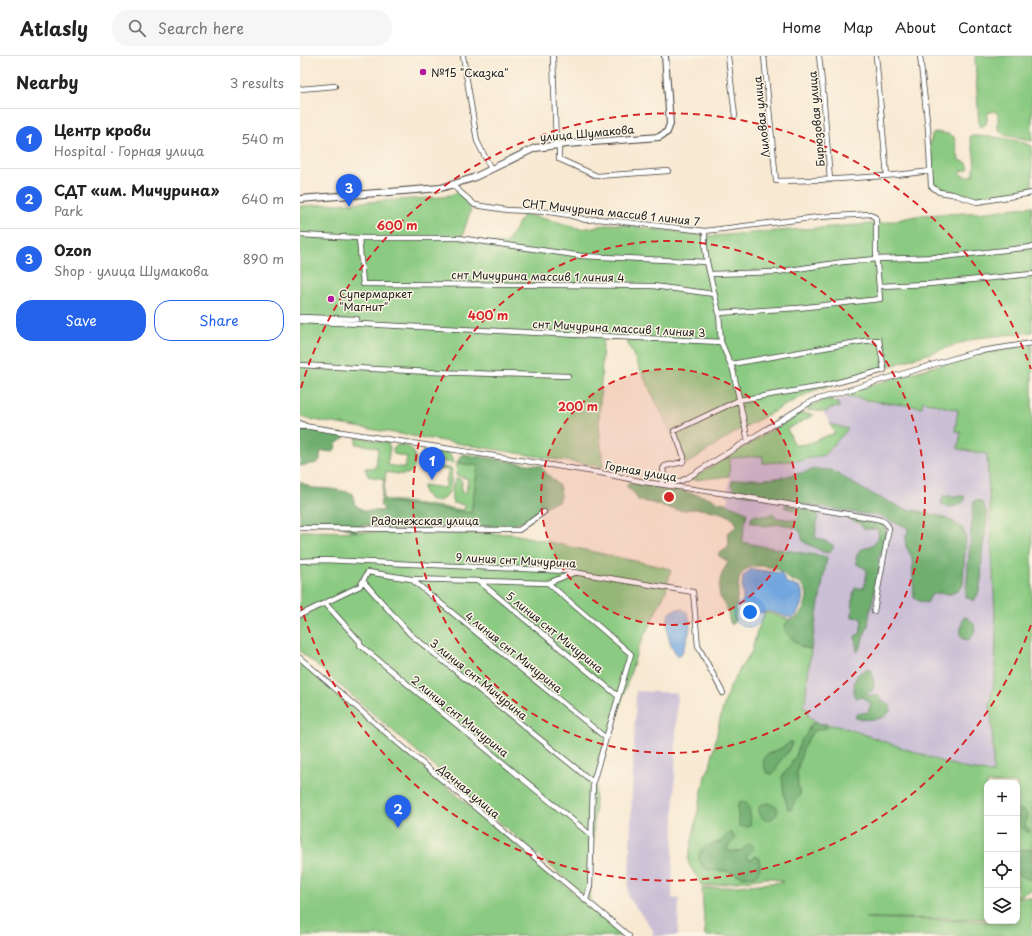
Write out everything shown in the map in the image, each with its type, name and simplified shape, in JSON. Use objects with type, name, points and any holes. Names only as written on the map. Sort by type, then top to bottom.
[{"type":"street","points":[[463,56],[472,105],[475,136],[491,169]]},
{"type":"street","points":[[553,56],[559,159],[598,176],[668,171]]},
{"type":"street","name":"улица Шумакова","points":[[300,199],[441,188],[473,178],[536,148],[659,137],[667,132],[670,124],[665,56]]},
{"type":"street","points":[[728,56],[735,116]]},
{"type":"street","name":"Лиловая улица","points":[[764,56],[776,181],[830,180]]},
{"type":"street","name":"Бирюзовая улица","points":[[819,56],[830,180]]},
{"type":"street","points":[[876,56],[887,176]]},
{"type":"street","points":[[920,56],[928,129],[930,186],[939,192],[952,194],[976,202],[1032,193]]},
{"type":"street","points":[[300,88],[335,86]]},
{"type":"street","points":[[830,180],[930,171]]},
{"type":"street","name":"СНТ Мичурина массив 1 линия 7","points":[[452,185],[475,205],[507,210],[549,212],[569,215],[586,220],[598,219],[704,231],[819,217],[870,214],[876,218],[877,259]]},
{"type":"street","points":[[704,231],[707,262],[719,313],[720,342],[733,370],[748,442]]},
{"type":"street","points":[[300,235],[359,238],[459,238],[582,256],[707,262]]},
{"type":"street","name":"снт Мичурина массив 1 линия 4","points":[[359,238],[362,284],[557,284],[653,286],[714,294]]},
{"type":"street","points":[[710,274],[777,272],[843,262],[877,259],[942,257],[1032,247]]},
{"type":"street","points":[[719,313],[798,308],[880,299],[877,259]]},
{"type":"street","points":[[879,286],[929,284],[1032,274]]},
{"type":"street","points":[[300,317],[357,319]]},
{"type":"street","name":"снт Мичурина массив 1 линия 3","points":[[300,321],[720,342]]},
{"type":"street","points":[[731,364],[864,341],[879,340],[884,370],[824,386],[739,400],[674,430],[684,456],[683,462],[665,466],[663,469],[664,476],[661,484],[681,481],[748,442],[812,401],[975,352],[1032,343]]},
{"type":"street","points":[[300,365],[430,372],[568,376]]},
{"type":"street","name":"Горная улица","points":[[301,425],[601,473],[644,482],[884,521],[887,523],[888,528],[874,611]]},
{"type":"street","name":"Радонежская улица","points":[[300,528],[519,530],[544,512]]},
{"type":"street","name":"9 линия снт Мичурина","points":[[300,561],[325,560],[576,572],[693,592],[698,646],[723,693]]},
{"type":"street","points":[[300,615],[360,586],[368,572],[411,579],[548,583],[576,572]]},
{"type":"street","name":"4 линия снт Мичурина","points":[[411,579],[606,738]]},
{"type":"street","name":"3 линия снт Мичурина","points":[[363,581],[410,634],[593,782]]},
{"type":"street","name":"5 линия снт Мичурина","points":[[480,582],[618,696]]},
{"type":"street","points":[[548,583],[631,654],[593,782],[590,886],[586,900]]},
{"type":"street","name":"2 линия снт Мичурина","points":[[325,603],[360,642],[360,645],[592,836]]},
{"type":"street","name":"Дачная улица","points":[[300,658],[409,752],[629,936]]},
{"type":"shaded area","points":[[848,396],[868,401],[922,407],[923,401],[958,410],[955,431],[961,432],[958,449],[987,454],[996,633],[995,675],[990,703],[994,773],[968,769],[940,761],[843,727],[819,723],[808,716],[803,705],[805,701],[810,656],[827,557],[742,542],[747,512],[725,503],[728,503],[729,496],[726,496],[729,483],[730,458],[763,456],[764,463],[802,460],[824,455],[848,429],[830,424],[827,417],[824,415],[825,405]]},
{"type":"shaded area","points":[[636,691],[677,693],[672,898],[679,899],[678,936],[653,936],[653,930],[628,897]]},
{"type":"green space","points":[[975,56],[1032,56],[1032,141],[1001,133],[998,128],[998,114],[994,111],[988,113],[986,124],[981,127],[979,126]]},
{"type":"green space","points":[[935,132],[948,134],[954,137],[959,160],[967,163],[969,168],[959,173],[966,176],[973,175],[974,170],[973,148],[970,136],[1002,138],[1032,146],[1032,189],[977,198],[936,186],[933,184],[930,156],[932,136]]},
{"type":"green space","points":[[461,191],[471,209],[461,240],[506,244],[524,214],[581,229],[613,224],[713,236],[883,223],[921,215],[988,212],[1032,206],[1032,332],[977,338],[810,392],[741,429],[686,464],[625,338],[603,340],[599,423],[603,467],[308,419],[300,416],[300,206],[444,197]]},
{"type":"green space","points":[[1032,345],[1032,890],[1020,896],[1020,780],[984,780],[984,919],[865,918],[984,921],[984,924],[1020,924],[1020,897],[1032,898],[1032,936],[705,936],[702,889],[783,882],[772,878],[765,878],[702,887],[688,860],[705,776],[710,767],[720,719],[728,691],[741,667],[752,651],[757,631],[765,613],[790,620],[788,622],[801,647],[811,649],[805,701],[803,705],[808,709],[808,716],[819,723],[843,727],[940,761],[968,769],[993,773],[993,738],[990,703],[995,675],[996,633],[987,454],[958,449],[961,432],[955,431],[958,410],[923,401],[922,407],[885,403],[848,396],[847,394],[849,392],[975,354]]},
{"type":"green space","points":[[829,399],[836,402],[840,407],[831,408],[826,412],[807,410],[808,407],[823,400]]},
{"type":"green space","points":[[802,413],[814,415],[787,429],[795,445],[810,443],[835,433],[830,424],[848,429],[824,455],[802,460],[763,463],[763,456],[730,458],[729,476],[695,480],[691,479],[798,414]]},
{"type":"green space","points":[[300,428],[344,434],[344,436],[343,439],[336,444],[333,452],[322,451],[320,454],[320,460],[317,463],[300,466]]},
{"type":"green space","points":[[357,437],[388,443],[390,448],[387,465],[405,468],[407,457],[394,454],[393,449],[395,446],[403,445],[409,447],[413,451],[415,462],[414,468],[411,472],[406,474],[396,474],[386,472],[383,499],[464,510],[465,505],[453,503],[452,500],[452,490],[455,480],[457,478],[460,479],[462,482],[461,492],[466,493],[468,479],[456,475],[457,463],[478,466],[471,513],[381,501],[384,479],[368,476],[365,468],[374,468],[376,466],[378,449],[375,447],[356,444]]},
{"type":"green space","points":[[430,449],[448,453],[453,459],[454,463],[419,458],[422,453]]},
{"type":"green space","points":[[464,454],[541,466],[560,488],[561,494],[558,502],[552,503],[535,513],[531,521],[517,523],[510,528],[442,526],[422,531],[415,531],[385,529],[377,525],[369,525],[361,526],[357,531],[336,524],[300,524],[300,482],[312,488],[332,489],[352,493],[355,505],[365,511],[382,511],[384,509],[380,505],[381,501],[471,513],[478,466],[457,463],[461,455]]},
{"type":"green space","points":[[438,466],[452,469],[451,483],[446,496],[438,501],[435,501],[427,497],[423,490],[423,485],[444,488],[446,485],[446,479],[448,479],[447,476],[449,470],[438,469]]},
{"type":"green space","points":[[816,469],[831,470],[864,490],[902,508],[936,515],[952,521],[962,528],[966,537],[963,583],[961,588],[951,594],[938,593],[931,595],[927,603],[914,598],[912,558],[906,546],[906,534],[908,532],[907,527],[879,515],[863,514],[737,493],[731,486],[732,481],[736,480],[773,478]]},
{"type":"green space","points":[[629,482],[670,488],[711,498],[717,502],[725,503],[747,512],[742,542],[827,557],[811,649],[797,643],[785,630],[787,622],[796,618],[804,607],[807,597],[805,588],[788,578],[779,570],[773,568],[754,566],[748,568],[742,574],[739,579],[735,620],[732,625],[727,609],[721,599],[719,590],[721,576],[728,563],[718,554],[728,548],[729,542],[727,533],[736,527],[736,522],[732,518],[713,511],[695,509],[677,510],[638,500],[635,494],[627,487]]},
{"type":"green space","points":[[943,496],[964,496],[965,500],[957,506],[947,507],[941,504]]},
{"type":"green space","points":[[977,500],[982,502],[987,512],[987,518],[982,552],[980,588],[974,601],[966,597],[966,591],[973,507],[974,501]]},
{"type":"green space","points":[[785,505],[816,512],[818,516],[815,537],[833,545],[833,549],[828,552],[824,552],[804,542],[802,540],[801,533],[796,528],[781,524],[763,526],[751,522],[753,515],[767,516],[773,513],[777,518],[798,519],[799,512],[784,507]]},
{"type":"green space","points":[[851,517],[879,521],[884,523],[886,527],[883,550],[878,559],[880,565],[868,626],[863,637],[861,647],[857,652],[855,636],[860,634],[862,621],[860,618],[852,617],[853,595],[855,588],[864,588],[867,572],[866,569],[857,564],[856,557],[860,550],[874,544],[878,539],[878,531],[876,529],[864,529],[859,523],[851,520]]},
{"type":"green space","points":[[300,531],[513,534],[671,569],[666,591],[638,649],[596,783],[590,900],[300,651]]},
{"type":"green space","points":[[966,617],[974,624],[975,627],[974,634],[969,640],[963,639],[960,635],[963,618]]},
{"type":"green space","points":[[300,662],[441,782],[626,936],[300,936]]},
{"type":"green space","points":[[868,669],[872,671],[874,686],[872,691],[866,695],[878,696],[890,705],[888,714],[878,719],[860,719],[856,718],[855,716],[857,714],[868,712],[871,704],[862,697],[856,698],[854,696],[854,686],[857,676]]},
{"type":"green space","points":[[811,724],[826,725],[827,728],[813,731],[803,748],[797,772],[800,795],[795,801],[791,810],[788,809],[784,795],[782,777],[796,756],[800,742],[806,735]]},
{"type":"green space","points":[[791,741],[792,744],[790,749],[780,761],[775,772],[773,774],[767,773],[763,762],[764,758],[769,753],[784,747]]},
{"type":"green space","points":[[742,801],[747,804],[750,811],[750,826],[747,827],[739,826],[738,808],[739,802]]},
{"type":"green space","points":[[769,803],[776,806],[778,811],[773,818],[770,820],[765,820],[760,813],[759,807],[760,805]]},
{"type":"green space","points":[[1020,810],[1025,811],[1027,814],[1025,825],[1030,831],[1029,833],[1020,826]]},
{"type":"green space","points":[[730,832],[735,838],[727,849],[729,851],[740,851],[751,843],[753,845],[752,850],[746,857],[750,860],[755,856],[758,857],[760,867],[755,876],[744,877],[726,871],[708,870],[703,867],[699,860],[699,854],[702,849],[721,841]]},
{"type":"green space","points":[[1020,849],[1032,849],[1032,881],[1020,875]]},
{"type":"water","points":[[751,569],[781,573],[787,583],[801,588],[803,595],[802,602],[796,616],[791,618],[768,611],[761,613],[743,605],[743,576]]},
{"type":"water","points":[[676,609],[682,609],[687,612],[690,622],[688,638],[680,655],[677,655],[671,646],[667,629],[669,614]]},
{"type":"place","name":"№15 \"Сказка\"","points":[[423,72]]},
{"type":"place","name":"Ozon","points":[[349,207]]},
{"type":"place","name":"Супермаркет \"Магнит\"","points":[[331,299]]},
{"type":"place","name":"Центр крови","points":[[432,480]]},
{"type":"place","name":"СДТ «им. Мичурина»","points":[[398,828]]}]
